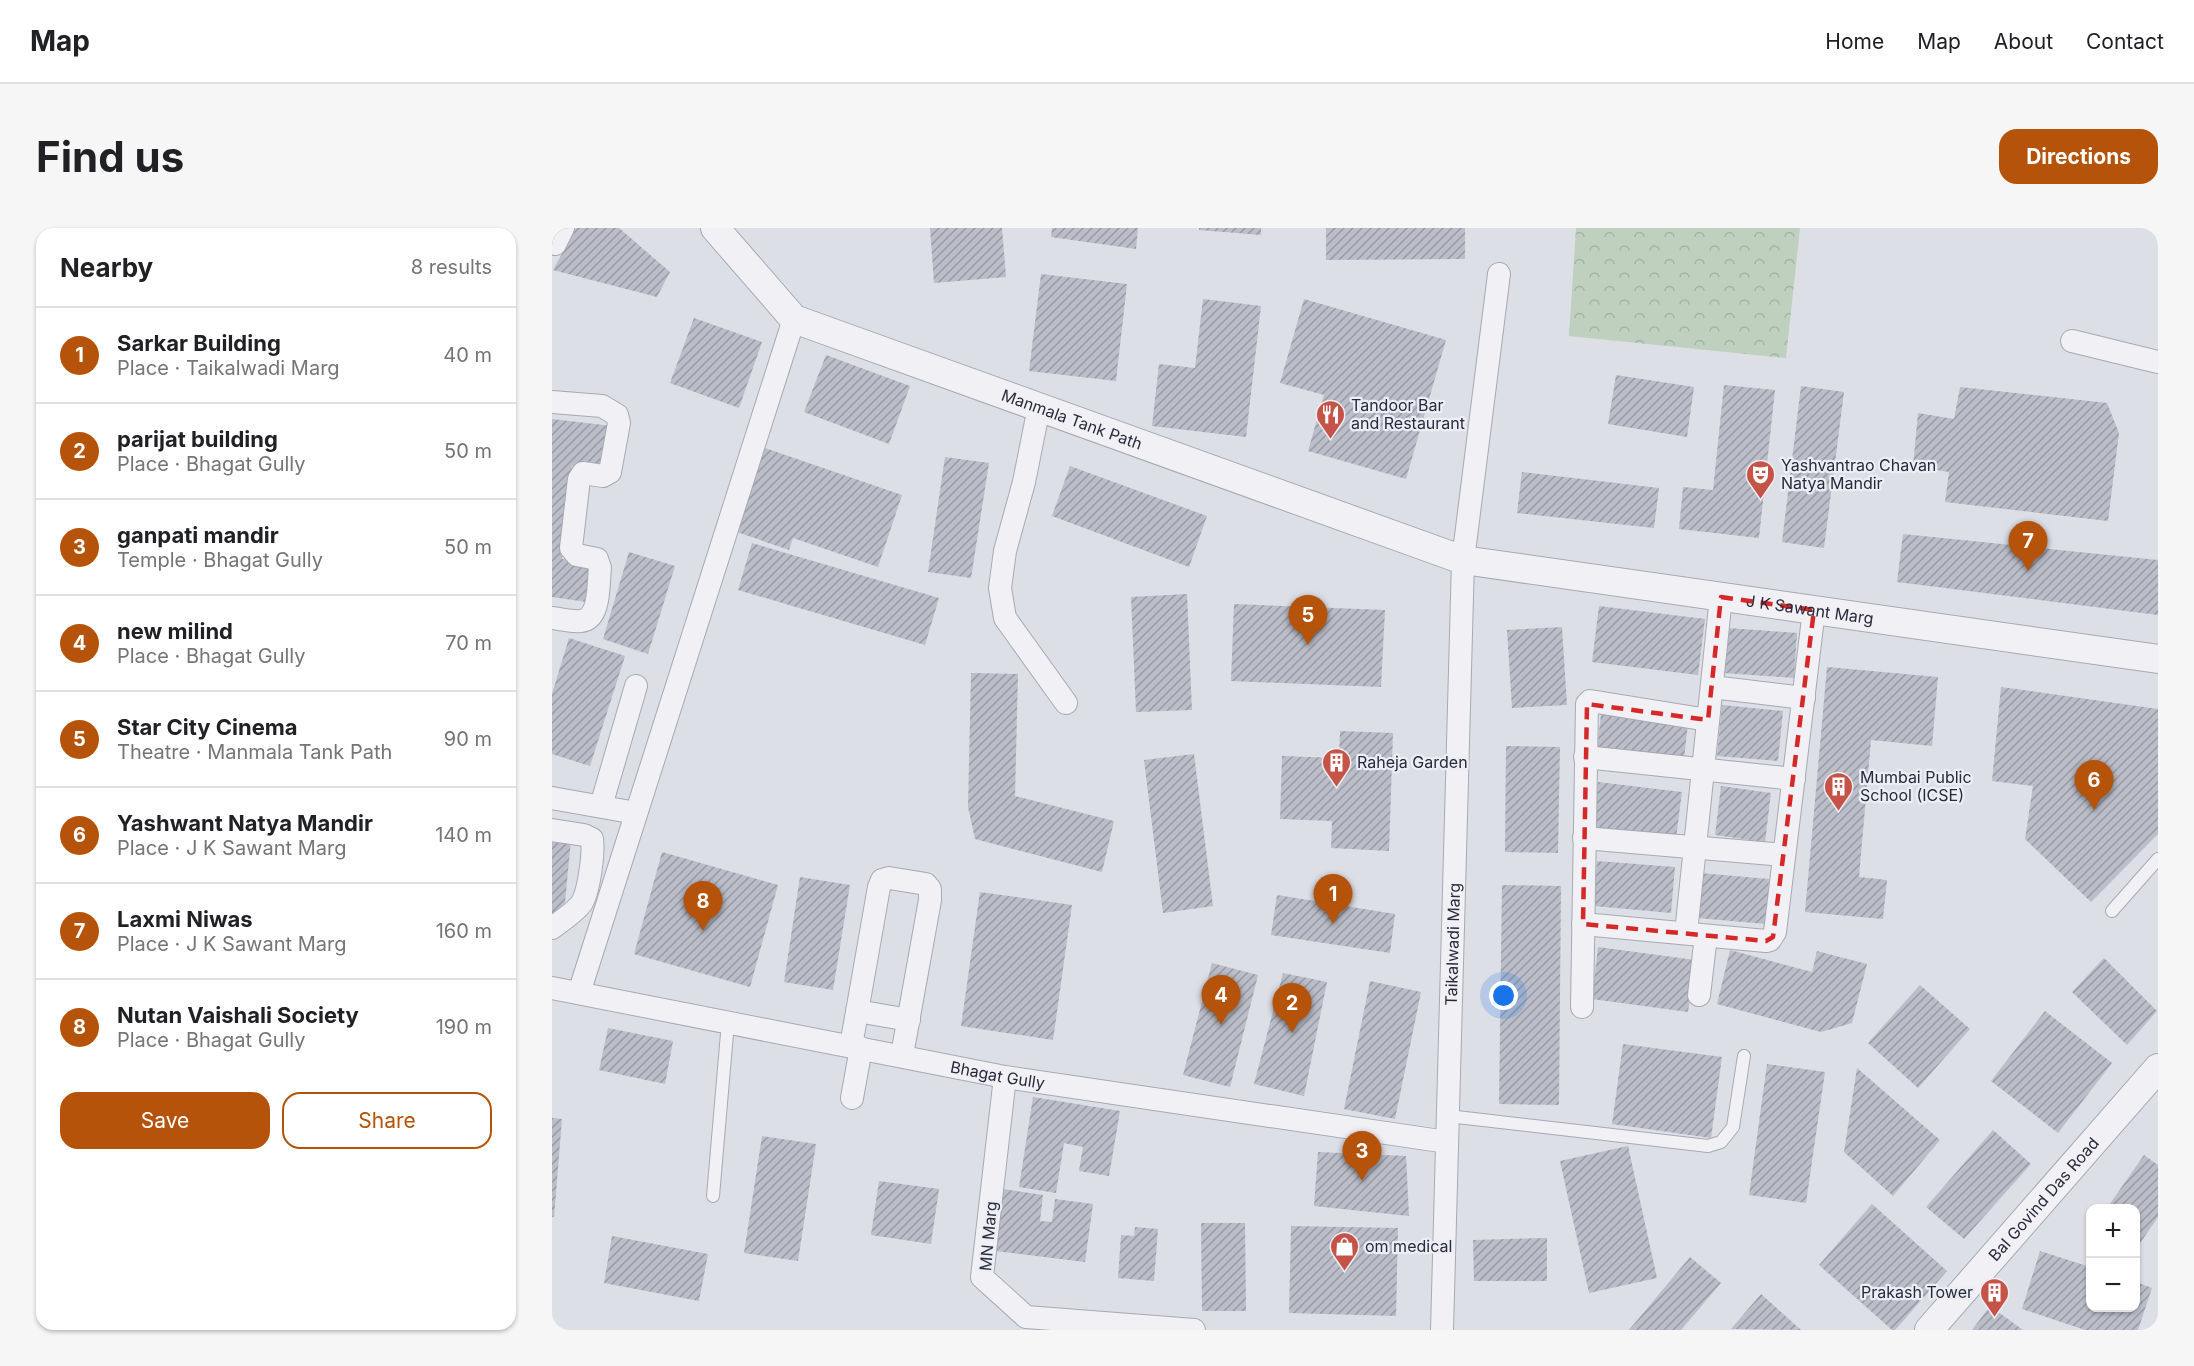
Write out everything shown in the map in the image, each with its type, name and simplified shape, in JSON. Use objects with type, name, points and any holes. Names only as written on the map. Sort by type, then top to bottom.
[{"type":"street","name":"Manmala Tank Path","points":[[716,228],[794,319],[1463,560]]},
{"type":"street","name":"Taikalwadi Marg","points":[[1442,1330],[1463,560],[1499,274]]},
{"type":"street","points":[[579,993],[794,319]]},
{"type":"street","points":[[2072,341],[2158,362]]},
{"type":"street","points":[[552,402],[602,406],[612,410],[617,415],[619,423],[610,472],[603,476],[583,473],[579,479],[571,548],[577,555],[599,562],[594,613],[589,619],[580,621],[552,618]]},
{"type":"street","points":[[1039,407],[1024,482],[1005,551],[1000,588],[1005,618],[1066,703]]},
{"type":"street","name":"J K Sawant Marg","points":[[1463,560],[2158,659]]},
{"type":"street","points":[[1699,995],[1695,847],[1721,597]]},
{"type":"street","points":[[1583,924],[1770,940],[1775,932],[1814,610]]},
{"type":"street","points":[[601,806],[630,685],[674,695]]},
{"type":"street","points":[[1712,687],[1804,698]]},
{"type":"street","points":[[1582,1007],[1587,704],[1590,701],[1708,720]]},
{"type":"street","points":[[1585,757],[1794,779]]},
{"type":"street","points":[[552,798],[636,813]]},
{"type":"street","points":[[552,830],[584,835],[592,839],[593,848],[585,896],[581,904],[552,928]]},
{"type":"street","points":[[1584,838],[1784,855]]},
{"type":"street","points":[[852,1098],[857,1011],[879,886],[882,880],[889,878],[926,884],[930,889],[930,900],[902,1055]]},
{"type":"street","name":"Bhagat Gully","points":[[552,987],[1005,1077],[1448,1142]]},
{"type":"street","points":[[857,1011],[909,1020]]},
{"type":"street","name":"Bal Govind Das Road","points":[[1929,1330],[2158,1068]]},
{"type":"street","name":"MN Marg","points":[[1005,1077],[982,1277],[1026,1317],[1194,1330]]},
{"type":"lane","points":[[2112,910],[2158,859]]},
{"type":"lane","points":[[713,1196],[728,1022]]},
{"type":"lane","points":[[1448,1116],[1708,1146],[1721,1142],[1733,1127],[1744,1056]]},
{"type":"highlighted area","points":[[1721,597],[1814,610],[1773,937],[1766,941],[1583,924],[1587,704],[1708,720]]},
{"type":"green space","points":[[1576,228],[1800,228],[1786,358],[1569,336]]},
{"type":"building","points":[[576,228],[619,228],[670,272],[657,297],[553,270]]},
{"type":"building","points":[[930,228],[1002,228],[1006,277],[934,283]]},
{"type":"building","points":[[1052,228],[1138,228],[1136,249],[1051,237]]},
{"type":"building","points":[[1199,228],[1261,228],[1261,235],[1199,230]]},
{"type":"building","points":[[1326,228],[1465,228],[1465,259],[1326,260]]},
{"type":"building","points":[[1041,274],[1127,284],[1116,381],[1029,371]]},
{"type":"building","points":[[1203,299],[1261,306],[1246,437],[1152,426],[1159,364],[1195,368]]},
{"type":"building","points":[[1304,299],[1446,340],[1406,479],[1308,451],[1324,395],[1280,383]]},
{"type":"building","points":[[694,318],[762,342],[739,408],[670,383]]},
{"type":"building","points":[[826,355],[910,386],[889,444],[804,412]]},
{"type":"building","points":[[1616,375],[1694,387],[1687,437],[1608,424]]},
{"type":"building","points":[[1724,385],[1775,390],[1759,538],[1679,529],[1683,487],[1713,490]]},
{"type":"building","points":[[1801,386],[1844,392],[1824,548],[1782,542]]},
{"type":"building","points":[[1960,387],[2107,403],[2119,433],[2108,521],[1945,502],[1949,472],[1913,466],[1918,413],[1954,419]]},
{"type":"building","points":[[552,419],[612,426],[604,470],[572,466],[562,559],[592,562],[587,602],[552,597]]},
{"type":"building","points":[[765,448],[902,495],[878,567],[793,538],[789,550],[737,532]]},
{"type":"building","points":[[945,457],[989,463],[971,578],[928,572]]},
{"type":"building","points":[[1070,466],[1207,516],[1189,567],[1052,516]]},
{"type":"building","points":[[1522,472],[1659,488],[1654,528],[1517,513]]},
{"type":"building","points":[[1903,534],[2158,560],[2158,615],[1897,582]]},
{"type":"building","points":[[752,543],[939,598],[925,645],[738,590]]},
{"type":"building","points":[[629,552],[675,566],[648,654],[603,639]]},
{"type":"building","points":[[1187,594],[1192,710],[1136,712],[1131,597]]},
{"type":"building","points":[[1234,604],[1385,610],[1381,687],[1231,681]]},
{"type":"building","points":[[1599,606],[1705,619],[1698,675],[1592,662]]},
{"type":"building","points":[[1562,627],[1567,705],[1512,708],[1507,630]]},
{"type":"building","points":[[1728,628],[1797,633],[1794,678],[1724,673]]},
{"type":"building","points":[[569,638],[625,656],[590,766],[552,754],[552,694]]},
{"type":"building","name":"Mumbai Public School (ICSE)","points":[[1827,667],[1938,677],[1932,746],[1871,740],[1859,877],[1887,880],[1883,919],[1805,912]]},
{"type":"building","points":[[971,673],[1018,674],[1015,796],[1114,821],[1102,872],[975,839],[968,807]]},
{"type":"building","points":[[2001,687],[2158,709],[2158,834],[2091,902],[2025,839],[2033,786],[1992,781]]},
{"type":"building","points":[[1722,705],[1783,711],[1778,761],[1717,756]]},
{"type":"building","points":[[1601,714],[1688,723],[1684,759],[1597,750]]},
{"type":"building","name":"Raheja Garden","points":[[1340,731],[1393,733],[1389,851],[1331,848],[1332,821],[1280,819],[1282,756],[1339,758]]},
{"type":"building","points":[[1506,746],[1560,747],[1558,853],[1505,852]]},
{"type":"building","points":[[1194,754],[1213,906],[1163,913],[1144,760]]},
{"type":"building","points":[[1598,782],[1682,792],[1676,838],[1593,828]]},
{"type":"building","points":[[1721,786],[1771,793],[1765,842],[1715,835]]},
{"type":"building","points":[[552,837],[571,840],[565,902],[552,916]]},
{"type":"building","points":[[662,852],[778,885],[750,987],[634,954]]},
{"type":"building","points":[[1597,861],[1675,867],[1671,913],[1594,906]]},
{"type":"building","points":[[1700,873],[1769,879],[1766,924],[1697,918]]},
{"type":"building","points":[[800,877],[850,885],[833,990],[784,982]]},
{"type":"building","points":[[1502,885],[1561,886],[1559,1105],[1499,1104]]},
{"type":"building","points":[[980,892],[1072,905],[1053,1040],[961,1026]]},
{"type":"building","points":[[1277,895],[1395,914],[1390,953],[1271,935]]},
{"type":"building","points":[[1598,947],[1695,960],[1688,1012],[1592,999]]},
{"type":"building","points":[[1730,950],[1812,972],[1817,951],[1867,964],[1852,1023],[1821,1032],[1717,1004]]},
{"type":"building","points":[[2104,958],[2157,1011],[2127,1045],[2072,992]]},
{"type":"building","points":[[1212,963],[1258,975],[1230,1087],[1183,1075]]},
{"type":"building","points":[[1283,973],[1327,982],[1304,1096],[1254,1084]]},
{"type":"building","points":[[1370,981],[1421,992],[1395,1119],[1344,1109]]},
{"type":"building","points":[[1920,985],[1970,1029],[1918,1088],[1868,1043]]},
{"type":"building","points":[[2045,1011],[2112,1063],[2058,1133],[1991,1081]]},
{"type":"building","points":[[608,1028],[673,1041],[665,1084],[599,1070]]},
{"type":"building","points":[[1623,1044],[1722,1057],[1711,1138],[1612,1124]]},
{"type":"building","points":[[1767,1064],[1825,1072],[1806,1203],[1749,1195]]},
{"type":"building","points":[[1857,1068],[1940,1140],[1893,1196],[1844,1152]]},
{"type":"building","points":[[1033,1097],[1120,1111],[1109,1176],[1079,1171],[1083,1147],[1064,1143],[1056,1193],[1019,1187]]},
{"type":"building","points":[[552,1118],[562,1119],[554,1217],[552,1217]]},
{"type":"building","points":[[1993,1130],[2031,1164],[1964,1239],[1926,1207]]},
{"type":"building","points":[[762,1136],[816,1144],[798,1261],[744,1253]]},
{"type":"building","points":[[1628,1146],[1657,1278],[1589,1293],[1560,1161]]},
{"type":"building","points":[[1318,1152],[1406,1156],[1409,1216],[1314,1206]]},
{"type":"building","points":[[2144,1155],[2158,1165],[2158,1217],[2140,1243],[2140,1204],[2110,1204]]},
{"type":"building","points":[[879,1181],[939,1189],[931,1244],[871,1235]]},
{"type":"building","points":[[1003,1189],[1043,1195],[1040,1221],[1052,1222],[1055,1199],[1093,1204],[1085,1262],[995,1251]]},
{"type":"building","points":[[1872,1204],[1947,1271],[1895,1330],[1892,1330],[1819,1265]]},
{"type":"building","points":[[1201,1223],[1245,1223],[1246,1311],[1202,1311]]},
{"type":"building","name":"om medical","points":[[1291,1226],[1398,1228],[1396,1316],[1289,1313]]},
{"type":"building","points":[[1135,1227],[1158,1229],[1154,1281],[1118,1278],[1121,1235],[1134,1236]]},
{"type":"building","points":[[612,1236],[708,1254],[699,1301],[604,1283]]},
{"type":"building","points":[[1547,1238],[1547,1281],[1474,1281],[1473,1240]]},
{"type":"building","points":[[2040,1251],[2086,1266],[2086,1312],[2140,1312],[2140,1284],[2152,1288],[2138,1330],[2085,1330],[2022,1309]]},
{"type":"building","points":[[1690,1257],[1721,1283],[1681,1330],[1629,1330]]},
{"type":"building","points":[[1761,1294],[1801,1330],[1731,1329]]},
{"type":"building","name":"Prakash Tower","points":[[1990,1306],[2023,1330],[1972,1330]]},
{"type":"place","name":"Tandoor Bar and Restaurant","points":[[1330,440]]},
{"type":"place","name":"Yashvantrao Chavan Natya Mandir","points":[[1760,500]]},
{"type":"place","name":"Laxmi Niwas","points":[[2028,571]]},
{"type":"place","name":"Star City Cinema","points":[[1308,645]]},
{"type":"place","name":"Raheja Garden","points":[[1336,788]]},
{"type":"place","name":"Yashwant Natya Mandir","points":[[2094,810]]},
{"type":"place","name":"Mumbai Public School (ICSE)","points":[[1839,812]]},
{"type":"place","name":"Sarkar Building","points":[[1333,924]]},
{"type":"place","name":"Nutan Vaishali Society","points":[[703,931]]},
{"type":"place","name":"new milind","points":[[1221,1025]]},
{"type":"place","name":"parijat building","points":[[1292,1033]]},
{"type":"place","name":"ganpati mandir","points":[[1362,1181]]},
{"type":"place","name":"om medical","points":[[1344,1272]]},
{"type":"place","name":"Prakash Tower","points":[[1994,1318]]}]
